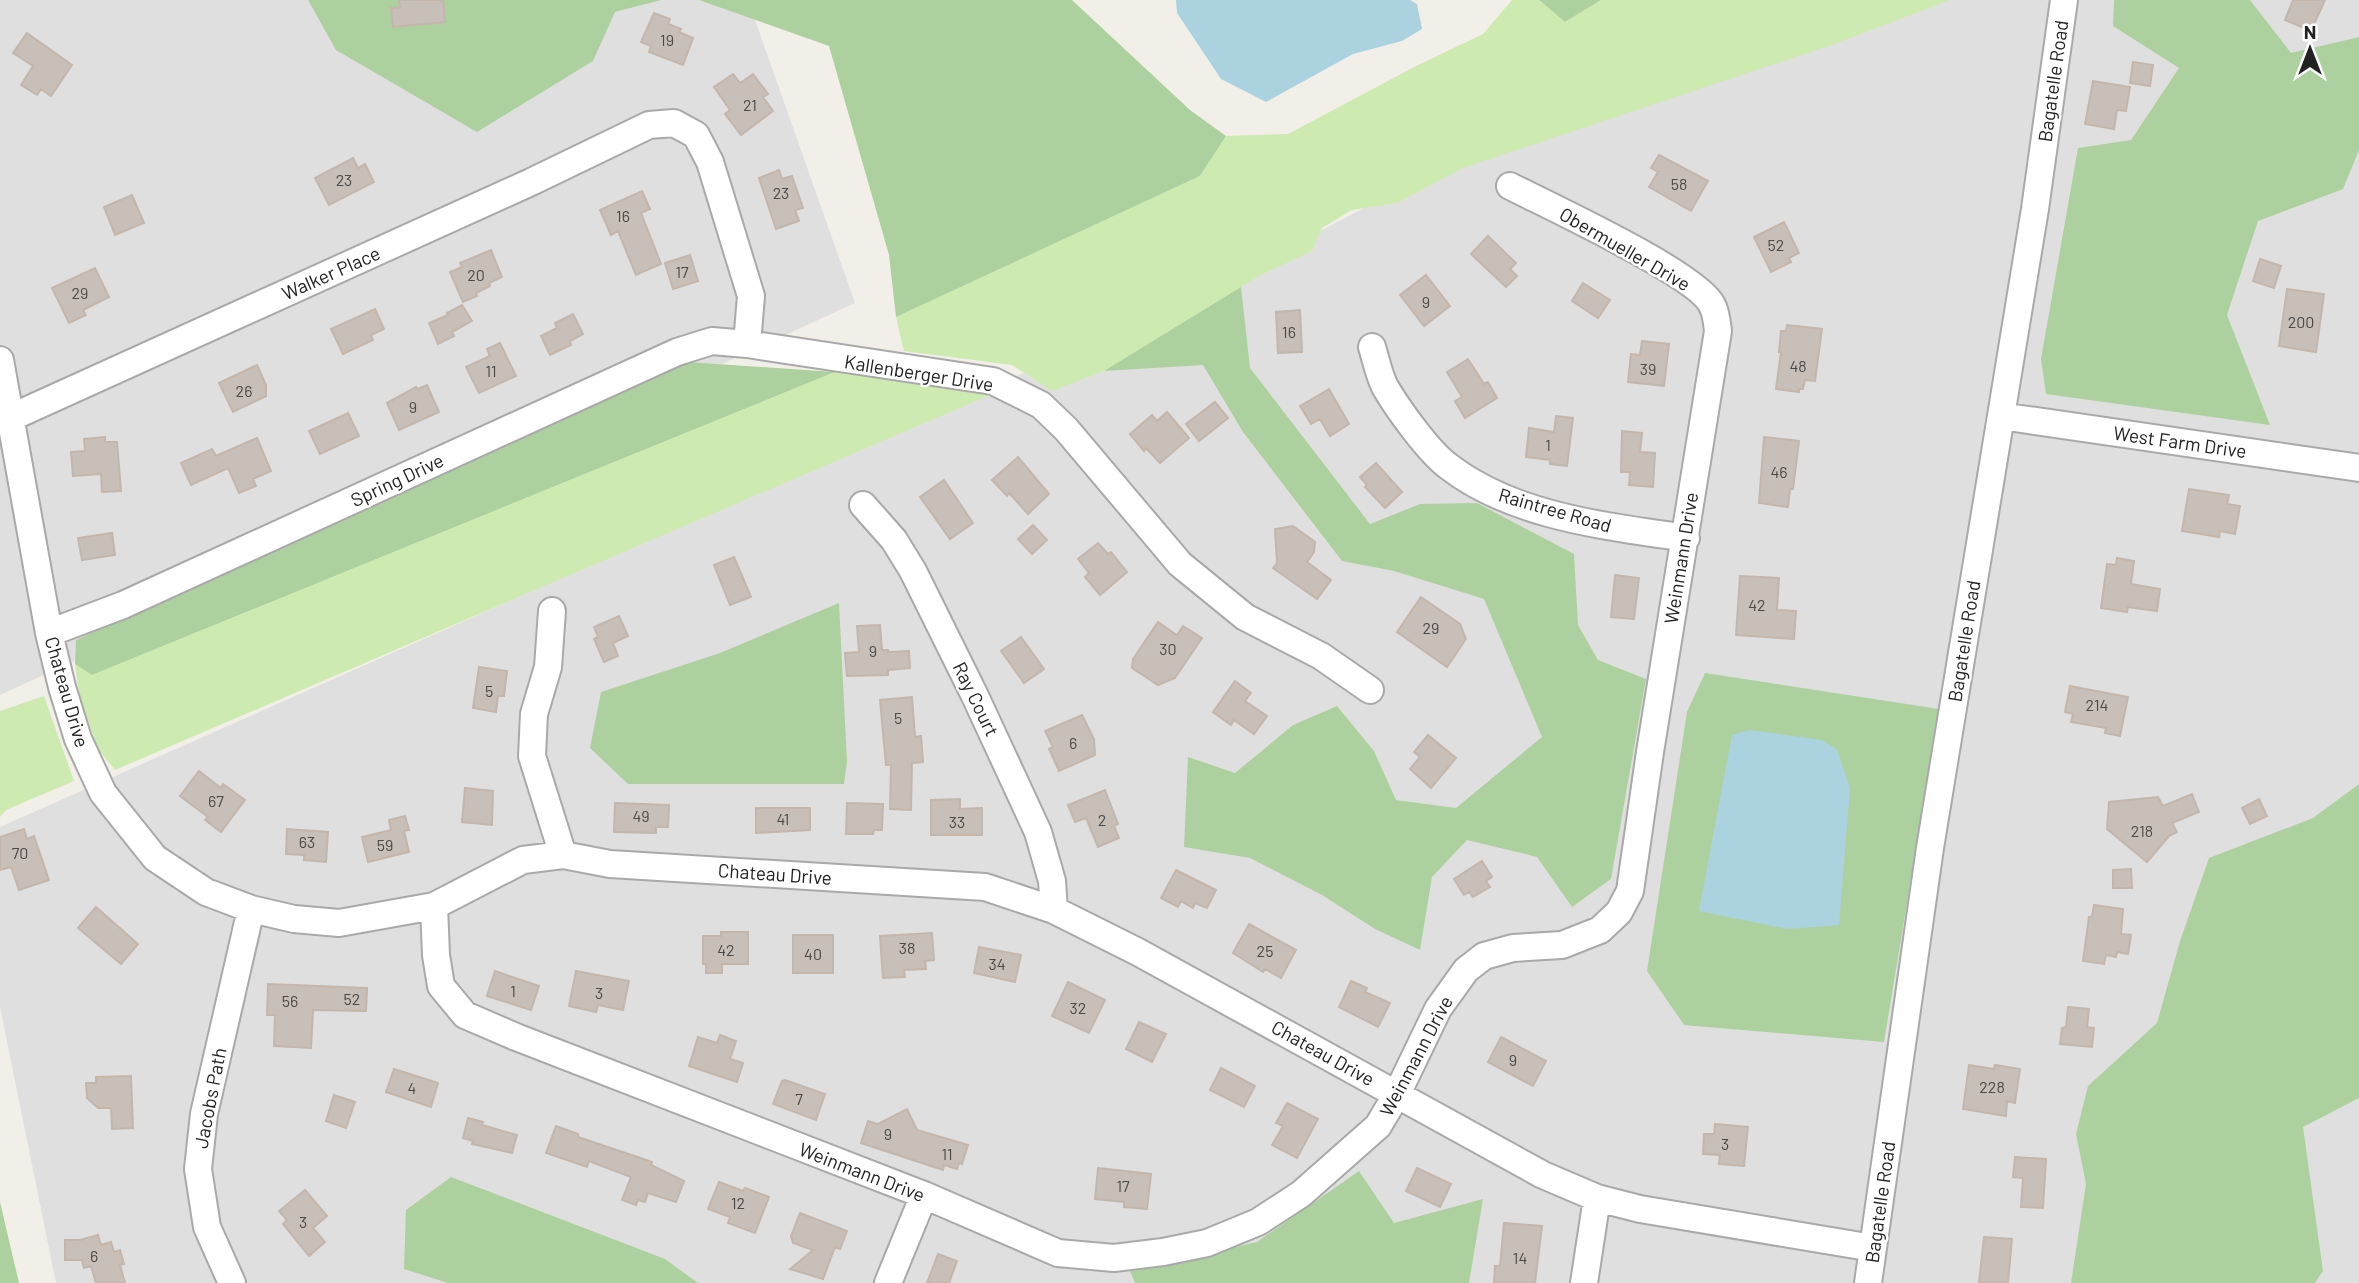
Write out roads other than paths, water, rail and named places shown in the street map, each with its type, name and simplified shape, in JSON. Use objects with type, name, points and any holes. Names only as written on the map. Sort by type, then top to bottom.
[{"type":"street","name":"Bagatelle Road","points":[[1868,1283],[1930,848],[2051,106],[2063,0]]},
{"type":"street","name":"Walker Place","points":[[10,418],[531,182],[649,125],[674,123],[696,135],[710,162],[751,296],[747,344]]},
{"type":"street","name":"Obermueller Drive","points":[[1510,186],[1627,245],[1688,282],[1712,304],[1718,331]]},
{"type":"street","name":"Weinmann Drive","points":[[434,906],[436,955],[441,986],[465,1015],[528,1042],[924,1195],[1058,1253],[1114,1258],[1174,1250],[1207,1243],[1258,1222],[1301,1194],[1378,1126],[1397,1094],[1438,1009],[1466,970],[1484,956],[1513,948],[1562,945],[1600,930],[1619,912],[1630,891],[1718,331]]},
{"type":"street","name":"Spring Drive","points":[[49,633],[123,605],[677,352],[712,341],[747,344]]},
{"type":"street","name":"Kallenberger Drive","points":[[747,344],[993,382],[1041,405],[1066,429],[1180,565],[1245,617],[1321,656],[1370,690]]},
{"type":"street","name":"Raintree Road","points":[[1372,347],[1384,386],[1412,426],[1446,465],[1485,490],[1583,522],[1686,538]]},
{"type":"street","name":"Chateau Drive","points":[[0,360],[49,633],[78,739],[103,793],[155,858],[206,892],[251,909],[294,919],[339,923],[434,906],[523,860],[563,855],[610,864],[985,887],[1054,909],[1138,952],[1543,1175],[1597,1198],[1640,1209],[1873,1248]]},
{"type":"street","name":"West Farm Drive","points":[[2001,416],[2359,468]]},
{"type":"street","name":"Ray Court","points":[[863,505],[894,540],[913,571],[975,696],[1038,832],[1052,881],[1054,909]]},
{"type":"street","points":[[552,611],[548,667],[534,714],[532,756],[563,855]]},
{"type":"street","name":"Jacobs Path","points":[[232,1283],[207,1227],[198,1169],[204,1114],[251,909]]},
{"type":"street","points":[[888,1283],[924,1195]]},
{"type":"street","points":[[1584,1283],[1597,1198]]},
{"type":"water","points":[[1176,0],[1410,0],[1417,4],[1422,29],[1402,41],[1353,54],[1266,102],[1221,79],[1177,13]]},
{"type":"water","points":[[1749,730],[1822,740],[1837,750],[1850,788],[1839,925],[1788,929],[1699,911],[1732,735]]}]
